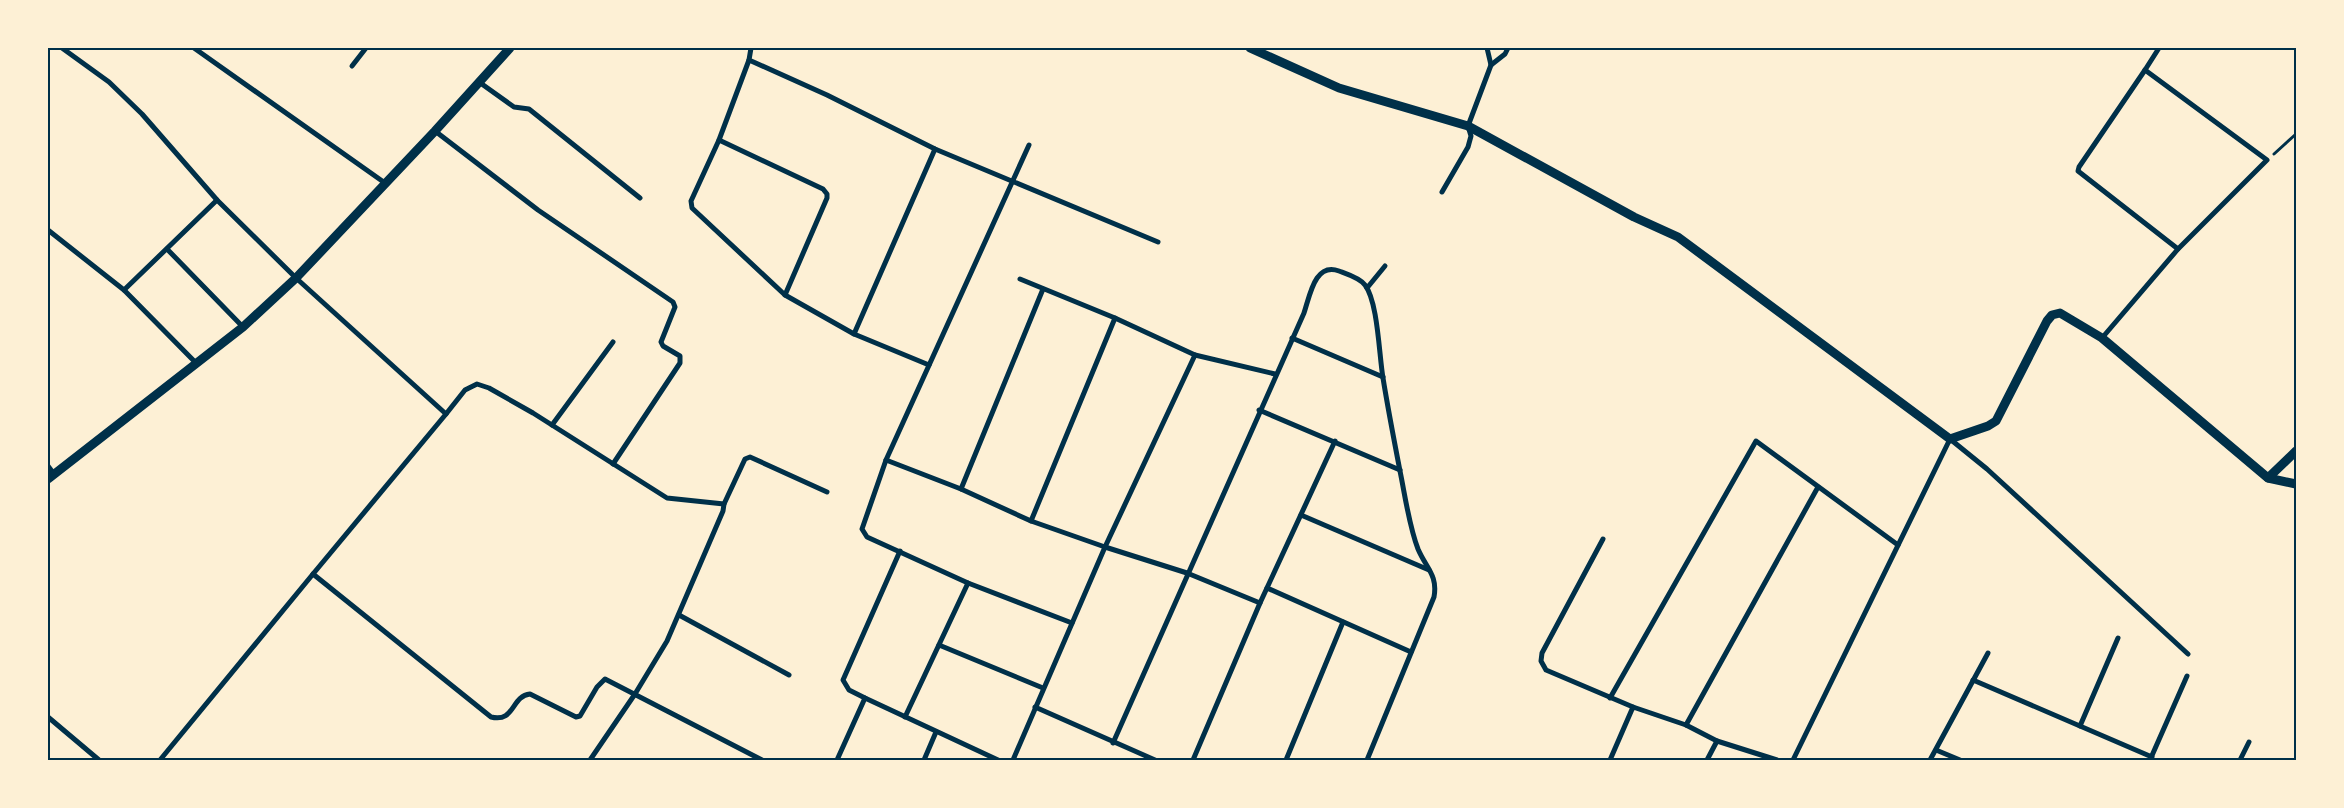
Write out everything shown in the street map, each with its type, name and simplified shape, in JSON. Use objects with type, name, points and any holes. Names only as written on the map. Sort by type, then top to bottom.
[{"type":"street","points":[[62,48],[108,82],[142,114],[217,200],[296,278],[446,414]]},
{"type":"street","points":[[194,48],[386,183]]},
{"type":"street","points":[[352,66],[366,48]]},
{"type":"street","points":[[48,466],[51,477],[243,327],[296,278],[435,131],[510,48]]},
{"type":"street","points":[[751,48],[719,140],[691,202],[692,208],[785,295],[854,334],[929,365]]},
{"type":"street","points":[[1250,48],[1339,88],[1468,126],[1634,217],[1678,237],[1950,439],[1988,470],[2188,654]]},
{"type":"street","points":[[1487,48],[1491,65]]},
{"type":"street","points":[[1442,192],[1468,147],[1471,136],[1468,126],[1491,65],[1505,54],[1508,48]]},
{"type":"street","points":[[2159,48],[2086,155],[2078,172],[2178,249]]},
{"type":"street","points":[[748,60],[826,95],[935,150],[1158,242]]},
{"type":"street","points":[[2102,338],[2178,249],[2267,160],[2145,70]]},
{"type":"street","points":[[479,82],[514,107],[529,109],[640,198]]},
{"type":"street","points":[[435,131],[538,210],[672,302],[675,307],[661,342],[663,346],[680,356],[680,363],[613,464]]},
{"type":"street","points":[[719,140],[823,190],[827,194],[827,198],[785,295]]},
{"type":"street","points":[[1028,145],[886,460],[862,530],[867,537],[968,584],[1072,624]]},
{"type":"street","points":[[854,334],[935,150]]},
{"type":"street","points":[[124,290],[217,200]]},
{"type":"street","points":[[48,230],[124,290],[198,364]]},
{"type":"street","points":[[167,249],[243,327]]},
{"type":"street","points":[[1367,288],[1385,266]]},
{"type":"street","points":[[1113,743],[1318,275],[1322,270],[1331,268],[1362,281],[1367,288],[1373,306],[1383,377],[1400,470],[1418,548],[1434,577],[1435,583],[1434,597],[1366,760]]},
{"type":"street","points":[[1020,279],[1115,318],[1195,354],[1275,374]]},
{"type":"street","points":[[960,489],[1043,289]]},
{"type":"street","points":[[1793,760],[1950,439],[1988,426],[1996,421],[2052,315],[2062,313],[2102,338],[2268,478],[2296,484]]},
{"type":"street","points":[[1031,521],[1115,318]]},
{"type":"street","points":[[1292,338],[1383,377]]},
{"type":"street","points":[[552,425],[613,342]]},
{"type":"street","points":[[1012,760],[1105,547],[1195,354]]},
{"type":"street","points":[[160,760],[465,390],[478,384],[502,395],[552,425],[666,498],[724,504]]},
{"type":"street","points":[[1259,410],[1400,470]]},
{"type":"street","points":[[1193,760],[1260,603],[1335,441]]},
{"type":"street","points":[[1610,698],[1756,441],[1898,545]]},
{"type":"street","points":[[2268,478],[2296,451]]},
{"type":"street","points":[[590,760],[635,694],[667,641],[724,511],[724,504],[746,459],[750,456],[827,492]]},
{"type":"street","points":[[886,460],[960,489],[1031,521],[1187,573],[1260,603]]},
{"type":"street","points":[[1686,725],[1818,486]]},
{"type":"street","points":[[1301,515],[1429,570]]},
{"type":"street","points":[[1603,539],[1542,653],[1541,661],[1546,670],[1610,698],[1686,725],[1717,740],[1777,760]]},
{"type":"street","points":[[900,551],[843,680],[849,690],[998,760]]},
{"type":"street","points":[[313,574],[491,717],[497,719],[506,716],[520,698],[530,694],[539,697],[570,716],[580,716],[597,687],[605,679],[762,760]]},
{"type":"street","points":[[905,717],[968,584]]},
{"type":"street","points":[[1267,588],[1411,652]]},
{"type":"street","points":[[679,615],[789,675]]},
{"type":"street","points":[[1286,760],[1343,622]]},
{"type":"street","points":[[2080,726],[2118,638]]},
{"type":"street","points":[[939,645],[1043,688]]},
{"type":"street","points":[[1930,760],[1988,653]]},
{"type":"street","points":[[1973,680],[2151,759],[2187,676]]},
{"type":"street","points":[[837,760],[865,698]]},
{"type":"street","points":[[1610,760],[1633,707]]},
{"type":"street","points":[[1035,708],[1155,760]]},
{"type":"street","points":[[48,717],[99,760]]},
{"type":"street","points":[[924,760],[936,732]]},
{"type":"street","points":[[1707,760],[1717,740]]},
{"type":"street","points":[[2240,760],[2249,742]]},
{"type":"street","points":[[1936,750],[1960,760]]},
{"type":"path","points":[[2267,160],[2296,134]]}]
